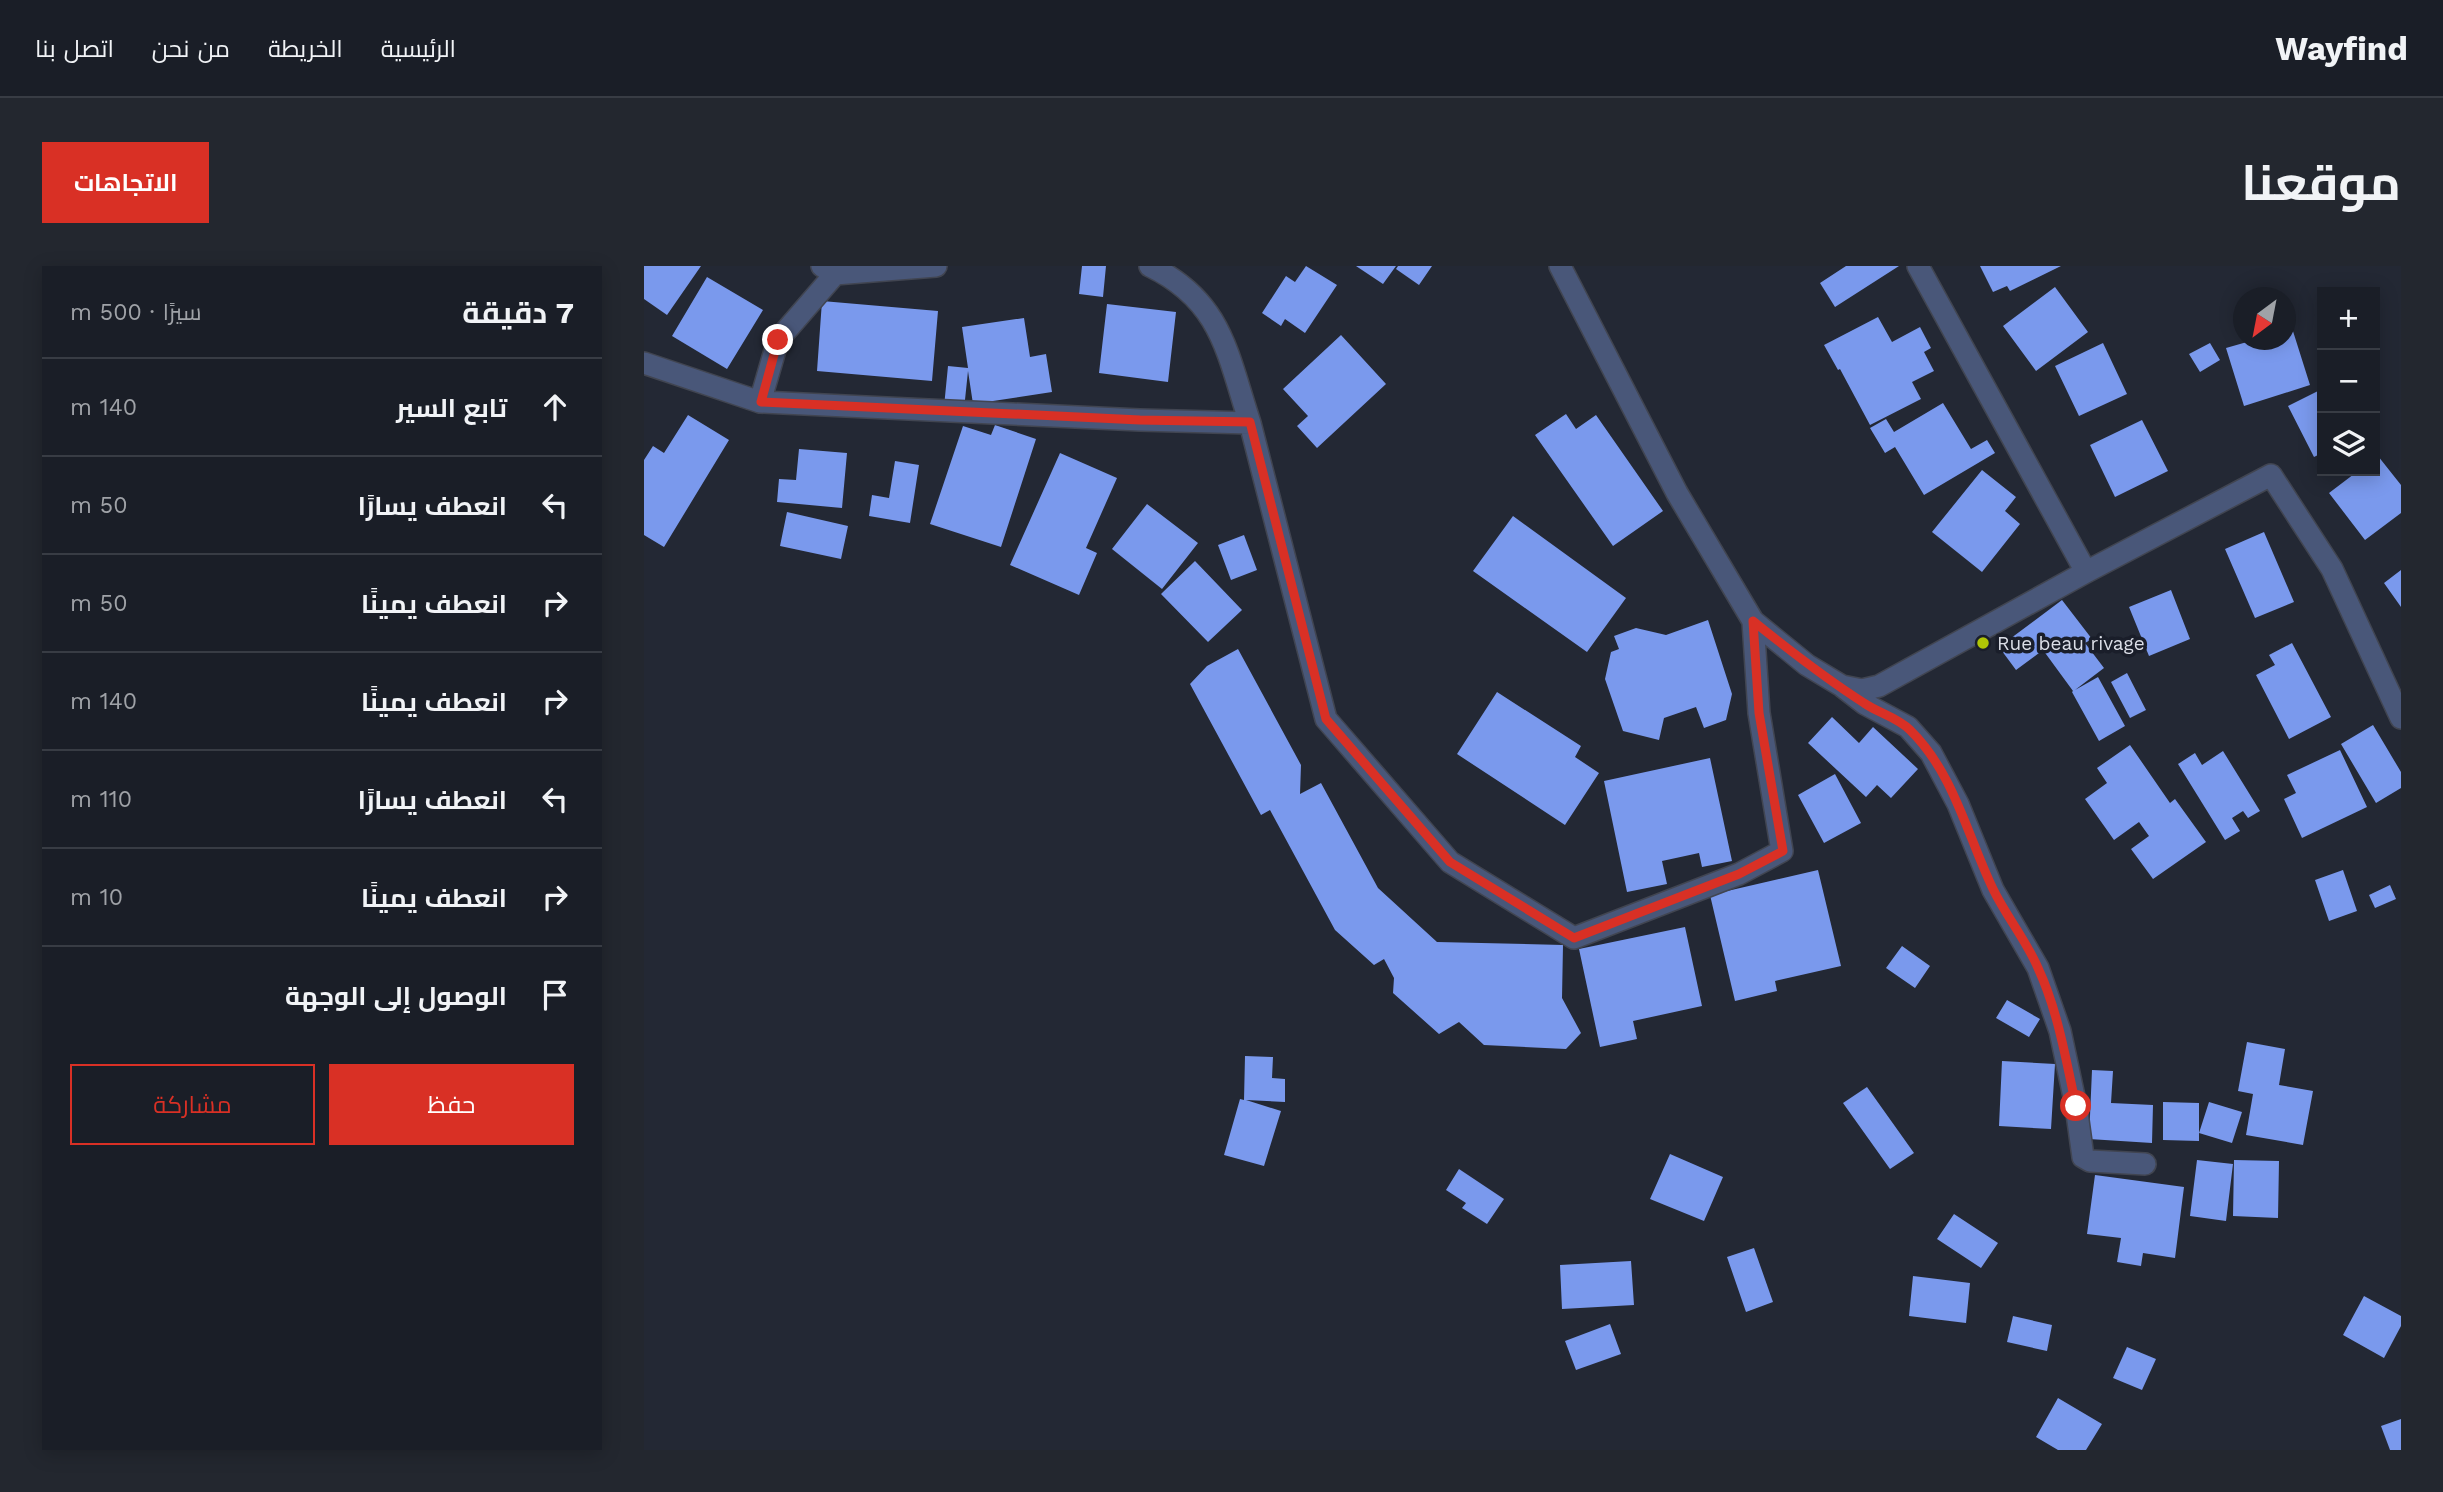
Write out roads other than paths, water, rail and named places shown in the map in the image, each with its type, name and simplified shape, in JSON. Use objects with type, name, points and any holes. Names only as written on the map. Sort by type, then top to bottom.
[{"type":"street","points":[[761,402],[778,340],[833,269],[936,266]]},
{"type":"street","points":[[1150,266],[1173,277],[1202,303],[1217,325],[1250,422],[1326,719],[1450,862],[1574,938],[1739,874],[1783,851],[1759,713],[1753,621]]},
{"type":"street","points":[[1560,266],[1676,493],[1753,621],[1808,665],[1865,704],[1908,727],[1931,753],[1958,804],[1993,890],[2043,980],[2060,1031],[2076,1106],[2083,1157],[2090,1161],[2145,1164]]},
{"type":"street","points":[[1918,266],[2086,572]]},
{"type":"street","points":[[644,363],[761,402],[1250,422]]},
{"type":"street","points":[[1842,686],[1862,690],[1880,686],[2086,572],[2271,475],[2332,569],[2401,718]]},
{"type":"place","name":"Rue beau rivage","points":[[1983,643]]}]
